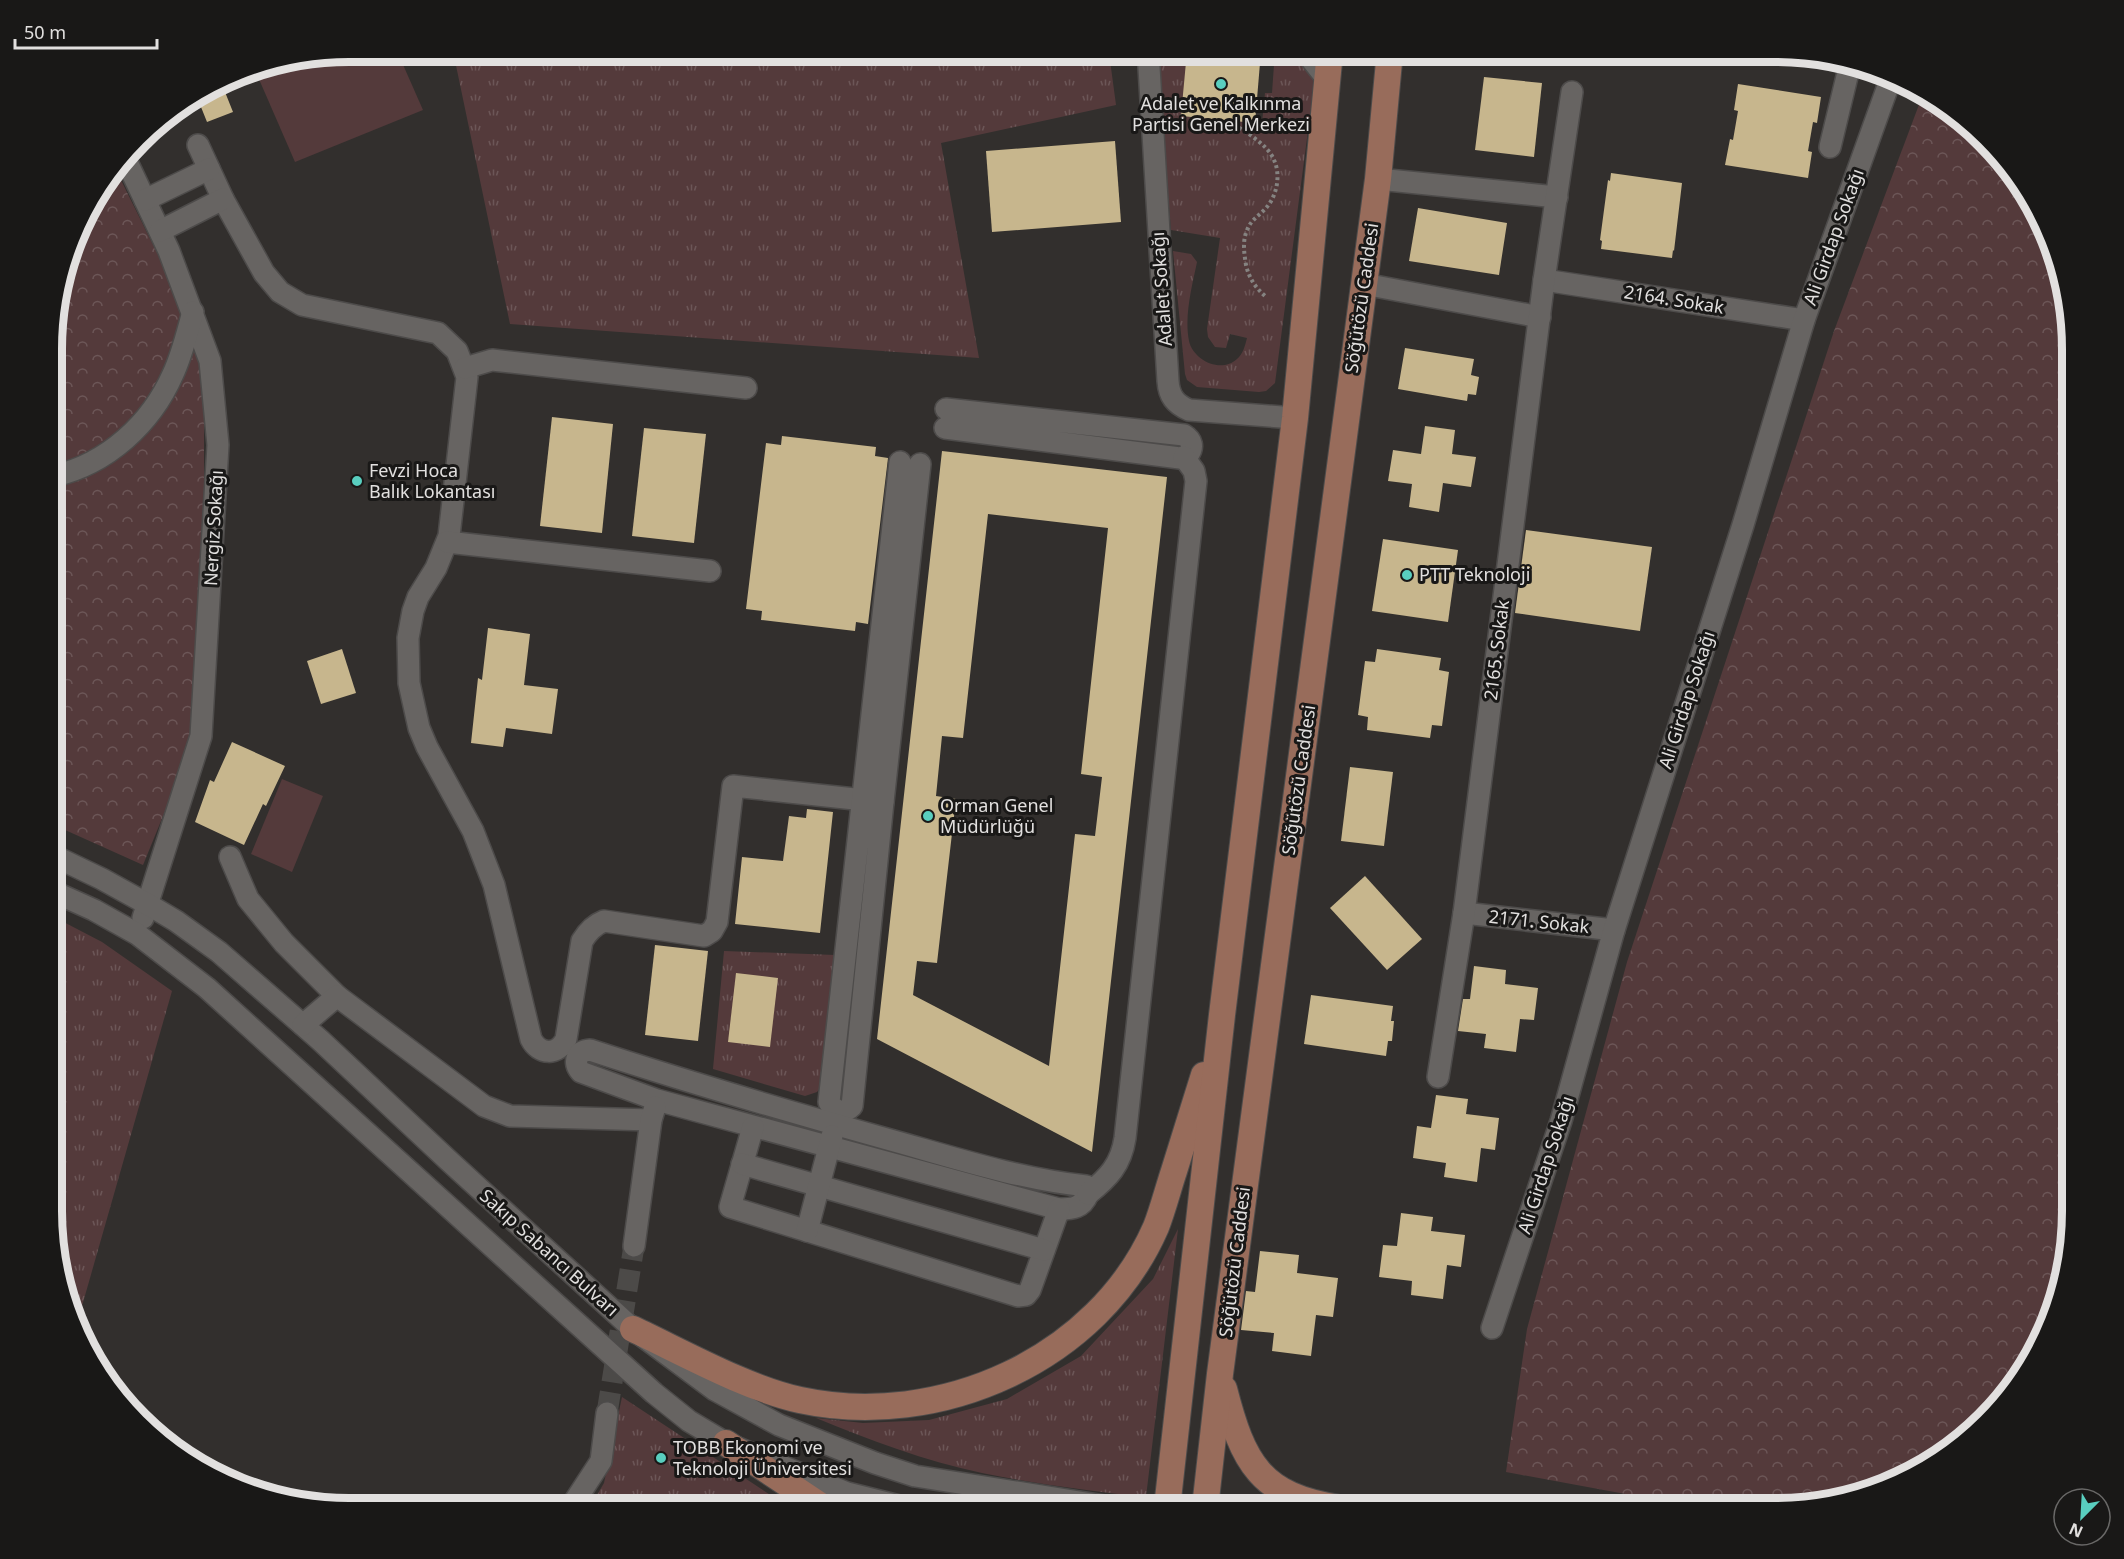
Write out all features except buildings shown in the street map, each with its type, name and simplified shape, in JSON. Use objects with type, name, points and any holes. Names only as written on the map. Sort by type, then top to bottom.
[{"type":"main road","points":[[1168,1498],[1222,1015],[1295,418],[1328,62]]},
{"type":"main road","name":"Söğütözü Caddesi","points":[[1206,1498],[1220,1374],[1378,179],[1389,62]]},
{"type":"main road","points":[[633,1329],[762,1388],[798,1399],[838,1407],[880,1407],[921,1401],[977,1389],[1025,1368],[1073,1334],[1132,1270],[1155,1227],[1222,1015]]},
{"type":"main road","points":[[1220,1374],[1234,1428],[1252,1464],[1267,1481],[1284,1493],[1297,1498]]},
{"type":"main road","points":[[726,1443],[809,1498]]},
{"type":"street","name":"Adalet Sokağı","points":[[1149,62],[1167,381],[1170,394],[1177,404],[1189,410],[1295,418]]},
{"type":"street","points":[[1313,62],[1326,79]]},
{"type":"street","points":[[1830,147],[1848,71]]},
{"type":"street","name":"Ali Girdap Sokağı","points":[[1492,1328],[1561,1121],[1614,930],[1743,525],[1804,320],[1889,85]]},
{"type":"street","name":"2165. Sokak","points":[[1438,1077],[1464,913],[1544,280],[1572,92]]},
{"type":"street","points":[[198,145],[223,199],[264,273],[280,292],[302,305],[438,333],[457,351],[465,368],[468,377],[452,521],[447,542],[436,568],[418,597],[409,624],[409,683],[412,705],[427,747],[461,807],[488,870],[502,915],[531,1039],[538,1048],[543,1051],[568,1053],[590,1050],[661,1074],[837,1118],[1047,1182],[1086,1186],[1088,1194]]},
{"type":"street","name":"Nergiz Sokağı","points":[[128,165],[160,231],[210,361],[218,445],[201,736],[149,905],[137,934]]},
{"type":"street","points":[[145,200],[209,169]]},
{"type":"street","points":[[1378,179],[1557,197]]},
{"type":"street","points":[[160,231],[223,199]]},
{"type":"street","name":"2164. Sokak","points":[[1544,280],[1804,320]]},
{"type":"street","points":[[1364,284],[1540,317]]},
{"type":"street","points":[[62,474],[92,462],[112,450],[144,420],[171,378],[193,312]]},
{"type":"street","points":[[465,368],[492,360],[746,388]]},
{"type":"street","points":[[230,857],[248,899],[284,943],[337,996],[484,1106],[510,1116],[654,1110],[753,1127],[1059,1209],[1074,1209],[1080,1206],[1088,1194],[1114,1170],[1120,1159],[1125,1138],[1196,481],[1194,471],[1184,457],[946,418]]},
{"type":"street","points":[[807,1231],[837,1118],[852,1106],[883,802],[910,463],[861,799],[829,1102],[837,1118]]},
{"type":"street","points":[[447,542],[710,571]]},
{"type":"street","points":[[654,1110],[581,1072],[568,1053],[566,1039],[582,941],[591,929],[604,921],[704,936],[715,926],[733,786],[883,802]]},
{"type":"street","name":"Sakıp Sabancı Bulvarı","points":[[62,860],[149,905],[219,952],[303,1025],[633,1329],[715,1390],[779,1425],[819,1442],[915,1476],[1052,1498]]},
{"type":"street","name":"Sakıp Sabancı Bulvarı","points":[[62,895],[137,934],[207,988],[654,1393],[689,1421],[726,1443],[847,1493],[867,1498]]},
{"type":"street","name":"2171. Sokak","points":[[1464,913],[1614,930]]},
{"type":"street","points":[[303,1025],[337,996]]},
{"type":"street","points":[[634,1246],[661,1074]]},
{"type":"street","points":[[753,1127],[730,1207],[1018,1296],[1022,1297],[1028,1293],[1059,1209]]},
{"type":"street","points":[[742,1164],[1044,1250]]},
{"type":"street","points":[[577,1498],[601,1461],[607,1413]]},
{"type":"path","points":[[1229,121],[1263,147],[1275,161],[1277,176],[1275,192],[1268,206],[1251,222],[1244,244],[1248,273],[1253,283],[1265,296]]},
{"type":"green space","points":[[330,62],[402,62],[423,110],[295,162],[258,76],[293,67]]},
{"type":"green space","points":[[455,62],[1110,62],[1116,105],[941,143],[979,358],[510,324]]},
{"type":"green space","points":[[1157,62],[1186,62],[1182,116],[1262,123],[1265,93],[1272,93],[1274,62],[1302,62],[1315,77],[1275,383],[1266,391],[1197,387],[1187,380],[1173,251],[1191,254],[1197,262],[1187,321],[1189,341],[1196,354],[1208,363],[1223,365],[1231,363],[1241,355],[1247,338],[1230,334],[1226,348],[1215,347],[1208,337],[1207,329],[1220,238],[1171,230]]},
{"type":"green space","points":[[1920,101],[1965,133],[1991,159],[2014,189],[2041,239],[2053,274],[2060,311],[2062,330],[2062,1229],[2053,1285],[2041,1320],[2024,1354],[1991,1400],[1965,1426],[1935,1449],[1902,1468],[1868,1482],[1831,1492],[1794,1497],[1647,1498],[1506,1472],[1527,1329],[1627,962],[1834,331]]},
{"type":"green space","points":[[119,176],[163,265],[195,344],[204,382],[204,581],[194,731],[179,777],[143,865],[62,829],[62,330],[71,274],[83,239],[100,205]]},
{"type":"green space","points":[[282,779],[323,796],[292,872],[251,854]]},
{"type":"green space","points":[[62,921],[102,942],[172,991],[80,1312],[71,1285],[62,1229]]},
{"type":"green space","points":[[724,951],[835,955],[825,1081],[817,1092],[805,1096],[713,1069]]},
{"type":"green space","points":[[1178,1229],[1146,1497],[1043,1484],[961,1468],[898,1449],[816,1418],[863,1423],[929,1420],[1007,1399],[1081,1356],[1153,1279]]},
{"type":"green space","name":"TOBB Ekonomi ve Teknoloji Üniversitesi","points":[[622,1397],[775,1498],[595,1498],[604,1483]]},
{"type":"tunnel","points":[[607,1413],[634,1246]]},
{"type":"place","name":"Adalet ve Kalkınma Partisi Genel Merkezi","points":[[1221,84]]},
{"type":"place","name":"Fevzi Hoca Balık Lokantası","points":[[357,481]]},
{"type":"place","name":"PTT Teknoloji","points":[[1407,575]]},
{"type":"place","name":"Orman Genel Müdürlüğü","points":[[928,816]]},
{"type":"place","name":"TOBB Ekonomi ve Teknoloji Üniversitesi","points":[[661,1458]]}]
